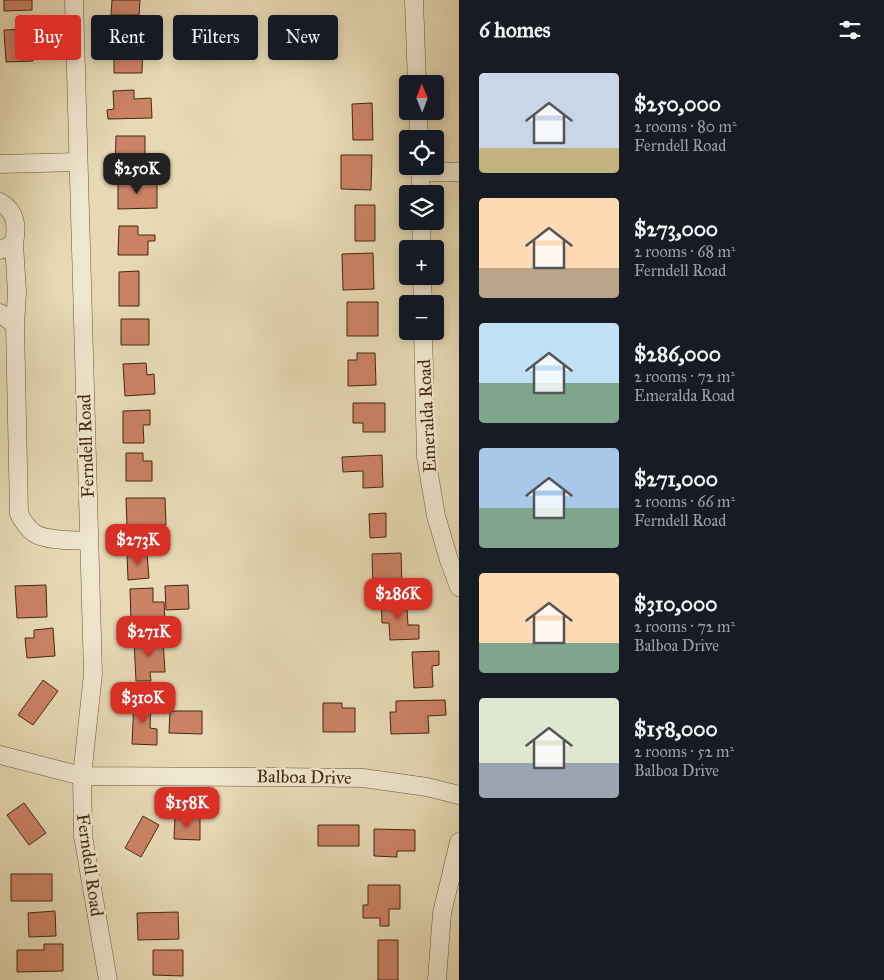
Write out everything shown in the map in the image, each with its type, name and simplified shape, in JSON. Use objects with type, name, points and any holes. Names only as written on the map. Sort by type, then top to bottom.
[{"type":"street","name":"Ferndell Road","points":[[74,0],[93,674],[82,776],[82,836],[108,980]]},
{"type":"street","points":[[414,0],[417,75]]},
{"type":"street","points":[[5,163],[78,162]]},
{"type":"street","points":[[444,171],[459,172]]},
{"type":"street","points":[[0,202],[6,205],[14,216],[16,229],[7,247],[17,292],[15,325],[19,514],[34,533],[44,538],[89,541]]},
{"type":"street","points":[[0,313],[15,325]]},
{"type":"street","name":"Emeralda Road","points":[[424,340],[426,457],[436,516],[448,560],[459,588]]},
{"type":"street","name":"Balboa Drive","points":[[0,755],[82,776],[363,778],[427,787],[459,795]]},
{"type":"street","points":[[437,980],[442,913],[459,842]]},
{"type":"building","points":[[4,0],[32,0],[32,10],[4,11]]},
{"type":"building","points":[[112,0],[140,0],[139,15],[111,15]]},
{"type":"building","points":[[4,30],[15,30],[15,60],[33,61],[6,62]]},
{"type":"building","points":[[114,60],[142,60],[142,73],[114,73]]},
{"type":"building","points":[[134,90],[134,99],[151,98],[152,118],[108,119],[107,110],[114,109],[113,91]]},
{"type":"building","points":[[372,103],[373,140],[353,140],[352,104]]},
{"type":"building","points":[[116,136],[145,136],[145,157],[137,157],[136,172],[115,172]]},
{"type":"building","points":[[341,155],[372,155],[371,190],[341,189]]},
{"type":"building","points":[[118,181],[157,181],[157,208],[118,209]]},
{"type":"building","points":[[355,205],[375,205],[375,241],[355,241]]},
{"type":"building","points":[[119,226],[138,226],[138,235],[155,235],[155,241],[148,241],[148,255],[118,255]]},
{"type":"building","points":[[373,253],[374,289],[343,290],[342,254]]},
{"type":"building","points":[[139,271],[139,306],[119,306],[119,272]]},
{"type":"building","points":[[347,302],[378,302],[378,336],[347,336]]},
{"type":"building","points":[[121,319],[149,319],[149,345],[121,345]]},
{"type":"building","points":[[357,353],[375,353],[376,385],[348,386],[348,360],[357,360]]},
{"type":"building","points":[[146,363],[147,375],[154,374],[155,394],[125,396],[123,364]]},
{"type":"building","points":[[353,403],[385,403],[385,432],[363,432],[363,423],[353,423]]},
{"type":"building","points":[[150,410],[150,425],[143,425],[144,443],[123,443],[123,411]]},
{"type":"building","points":[[126,453],[143,453],[143,461],[152,461],[152,481],[126,481]]},
{"type":"building","points":[[382,455],[383,487],[363,488],[363,471],[343,472],[342,457]]},
{"type":"building","points":[[126,498],[165,498],[166,525],[127,526]]},
{"type":"building","points":[[386,513],[386,537],[370,538],[369,514]]},
{"type":"building","points":[[147,553],[149,578],[128,580],[127,554]]},
{"type":"building","points":[[401,553],[402,586],[373,587],[372,554]]},
{"type":"building","points":[[46,585],[47,617],[17,618],[15,586]]},
{"type":"building","points":[[188,585],[189,609],[166,610],[165,586]]},
{"type":"building","points":[[153,588],[153,602],[164,602],[165,620],[131,621],[130,589]]},
{"type":"building","points":[[403,598],[403,609],[407,609],[408,625],[419,625],[419,639],[390,640],[389,623],[382,623],[381,599]]},
{"type":"building","points":[[53,628],[55,656],[27,658],[25,638],[34,638],[34,630]]},
{"type":"building","points":[[163,639],[165,672],[150,672],[151,681],[136,681],[134,640]]},
{"type":"building","points":[[439,651],[439,665],[432,666],[433,687],[414,688],[412,652]]},
{"type":"building","points":[[43,680],[58,691],[33,725],[18,715]]},
{"type":"building","points":[[134,700],[151,700],[150,728],[157,729],[157,745],[132,744]]},
{"type":"building","points":[[445,700],[446,715],[428,716],[429,733],[391,734],[390,712],[396,712],[396,701]]},
{"type":"building","points":[[323,703],[342,703],[342,708],[355,708],[355,732],[323,732]]},
{"type":"building","points":[[170,711],[202,711],[202,734],[169,733]]},
{"type":"building","points":[[24,803],[46,833],[29,845],[7,815]]},
{"type":"building","points":[[143,816],[159,825],[141,857],[125,848]]},
{"type":"building","points":[[175,817],[200,818],[200,840],[174,839]]},
{"type":"building","points":[[318,825],[359,825],[359,846],[318,846]]},
{"type":"building","points":[[374,829],[415,830],[415,851],[397,851],[397,857],[374,856]]},
{"type":"building","points":[[11,874],[52,874],[52,901],[11,901]]},
{"type":"building","points":[[368,885],[400,885],[400,909],[389,909],[389,926],[380,926],[380,918],[363,918],[363,905],[368,905]]},
{"type":"building","points":[[55,911],[56,936],[29,937],[28,913]]},
{"type":"building","points":[[178,912],[179,939],[138,940],[137,913]]},
{"type":"building","points":[[378,940],[398,940],[398,980],[378,980]]},
{"type":"building","points":[[44,944],[63,944],[63,971],[17,972],[17,950],[44,950]]},
{"type":"building","points":[[153,950],[183,950],[183,976],[153,975]]}]
